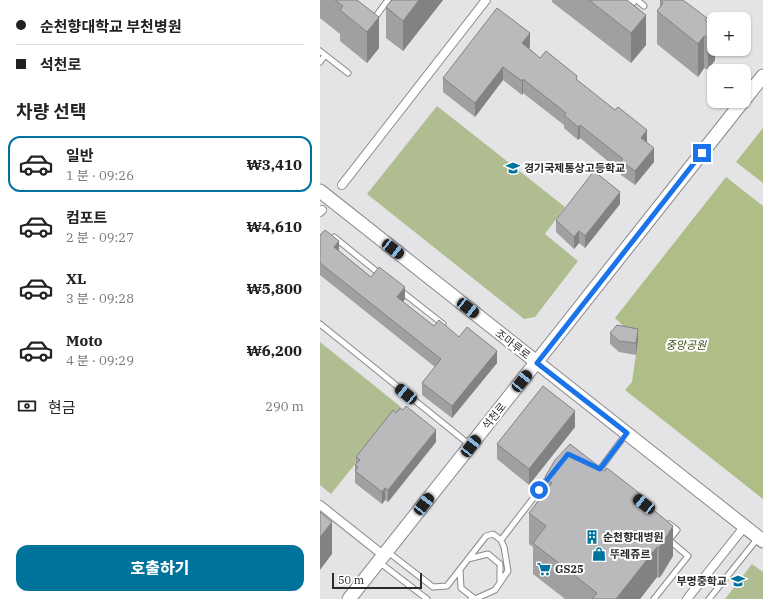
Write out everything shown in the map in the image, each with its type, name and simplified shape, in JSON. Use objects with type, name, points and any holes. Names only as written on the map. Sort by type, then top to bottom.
[{"type":"street","points":[[342,185],[486,0]]},
{"type":"street","name":"석천로","points":[[751,92],[763,76]]},
{"type":"street","name":"석천로","points":[[348,599],[738,108]]},
{"type":"street","name":"조마루로","points":[[320,191],[761,539]]},
{"type":"street","points":[[320,505],[383,556]]},
{"type":"street","points":[[687,599],[745,526]]},
{"type":"lane","points":[[370,24],[388,0]]},
{"type":"lane","points":[[628,0],[633,4],[636,0],[644,6]]},
{"type":"lane","points":[[320,51],[348,73]]},
{"type":"lane","points":[[320,62],[326,55]]},
{"type":"lane","points":[[327,235],[332,236],[388,280]]},
{"type":"lane","points":[[394,285],[449,329]]},
{"type":"lane","points":[[320,324],[471,446]]},
{"type":"lane","points":[[600,469],[627,433]]},
{"type":"lane","points":[[593,466],[606,474]]},
{"type":"lane","points":[[501,540],[554,472]]},
{"type":"lane","points":[[654,599],[688,556],[669,540],[677,530],[665,521]]},
{"type":"lane","points":[[383,556],[433,587],[447,586],[486,536],[493,534],[501,540],[504,547],[508,571],[495,590],[475,599],[471,599]]},
{"type":"lane","points":[[709,599],[761,539]]},
{"type":"lane","points":[[468,559],[488,554],[500,564],[500,582]]},
{"type":"lane","points":[[383,556],[427,599]]},
{"type":"lane","points":[[460,569],[461,588],[475,599]]},
{"type":"green space","points":[[437,106],[565,207],[545,234],[578,261],[535,317],[524,319],[367,194]]},
{"type":"green space","points":[[763,128],[763,183],[736,162]]},
{"type":"green space","name":"중앙공원","points":[[726,177],[763,206],[763,499],[625,390],[632,382],[638,340],[615,318]]},
{"type":"green space","points":[[320,342],[401,407],[331,494],[320,485]]},
{"type":"green space","points":[[752,564],[763,572],[763,599],[725,599]]},
{"type":"building","points":[[335,0],[357,0],[379,17],[367,32],[340,10],[343,6]]},
{"type":"building","points":[[392,0],[419,0],[403,21],[386,7]]},
{"type":"building","points":[[589,0],[627,0],[646,15],[631,33]]},
{"type":"building","points":[[683,0],[707,18],[705,20],[707,22],[707,38],[704,36],[698,44],[657,11],[663,3],[660,1]]},
{"type":"building","points":[[497,8],[530,33],[522,43],[540,58],[546,51],[577,76],[576,79],[615,110],[618,107],[647,130],[641,138],[654,148],[635,171],[621,161],[623,159],[580,125],[578,127],[564,115],[566,113],[523,79],[522,81],[503,67],[475,103],[443,78]]},
{"type":"building","points":[[594,171],[620,192],[585,236],[579,231],[574,237],[556,220]]},
{"type":"building","points":[[325,230],[339,241],[334,247],[371,277],[379,267],[405,287],[397,297],[434,326],[439,320],[459,337],[467,327],[497,351],[452,406],[422,383],[441,359],[320,263],[320,235]]},
{"type":"building","points":[[617,325],[638,329],[636,343],[619,341],[610,333]]},
{"type":"building","points":[[543,386],[575,411],[529,469],[497,444]]},
{"type":"building","points":[[406,406],[436,430],[388,490],[385,488],[382,492],[355,471],[358,467],[355,465],[360,460],[356,457],[393,410],[396,413],[400,408],[403,410]]},
{"type":"building","name":"순천향대병원","points":[[570,444],[605,471],[607,468],[643,496],[640,499],[673,526],[662,544],[657,547],[616,599],[592,599],[597,593],[533,543],[546,526],[529,513],[552,483],[545,477],[555,460]]},
{"type":"building","points":[[320,512],[332,522],[320,537]]},
{"type":"place","name":"경기국제통상고등학교","points":[[513,168]]},
{"type":"place","name":"순천향대병원","points":[[592,537]]},
{"type":"place","name":"뚜레쥬르","points":[[599,554]]},
{"type":"place","name":"GS25","points":[[544,569]]},
{"type":"place","name":"부명중학교","points":[[738,581]]},
{"type":"route","points":[[539,490],[568,454],[600,469],[627,433],[537,363],[702,153]]}]
